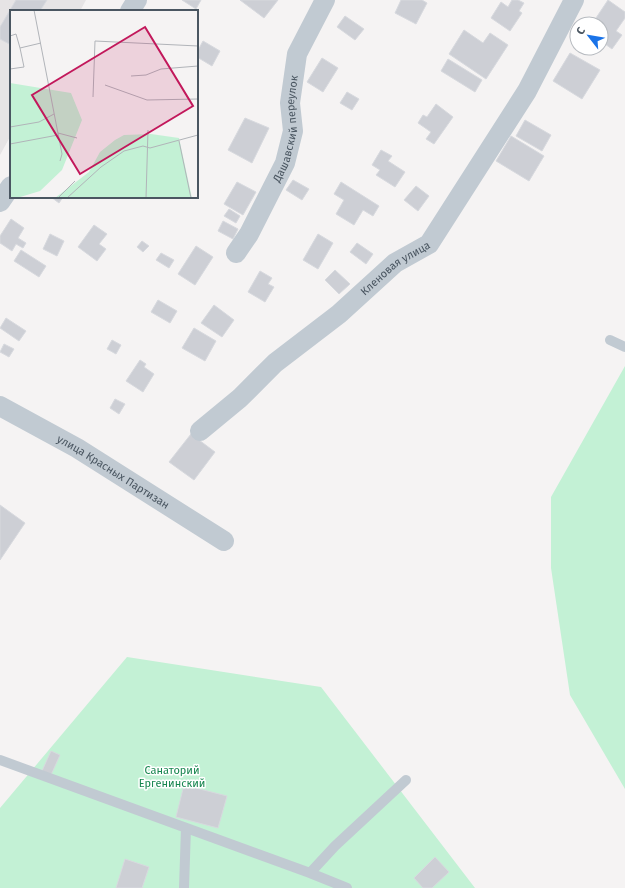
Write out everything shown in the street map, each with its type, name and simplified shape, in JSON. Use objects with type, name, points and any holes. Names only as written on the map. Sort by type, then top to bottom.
[{"type":"street","points":[[131,10],[137,0]]},
{"type":"street","name":"Дашавский переулок","points":[[236,253],[249,234],[285,163],[293,131],[290,103],[297,54],[325,0]]},
{"type":"street","name":"Кленовая улица","points":[[200,432],[240,398],[275,363],[339,314],[395,263],[429,244],[526,91],[574,0]]},
{"type":"street","points":[[0,202],[10,187]]},
{"type":"street","name":"улица Красных Партизан","points":[[0,406],[77,448],[224,541]]},
{"type":"lane","points":[[610,340],[625,348]]},
{"type":"lane","points":[[0,760],[310,873],[322,884],[347,888]]},
{"type":"lane","points":[[310,873],[335,846],[406,780]]},
{"type":"lane","points":[[184,888],[186,828]]},
{"type":"shaded area","points":[[0,0],[86,0],[81,10],[10,10],[10,137],[0,155]]},
{"type":"green space","points":[[625,366],[625,789],[570,695],[551,568],[551,497]]},
{"type":"green space","name":"Санаторий Ергенинский","points":[[127,657],[321,687],[475,888],[0,888],[0,808]]},
{"type":"building","points":[[16,0],[47,0],[41,10],[10,10]]},
{"type":"building","points":[[182,0],[201,0],[196,9]]},
{"type":"building","points":[[240,0],[278,0],[264,18]]},
{"type":"building","points":[[401,0],[422,0],[427,3],[416,24],[395,13]]},
{"type":"building","points":[[512,0],[518,0],[524,3],[519,11],[522,13],[510,31],[491,18],[501,2],[508,7]]},
{"type":"building","points":[[608,0],[625,12],[625,18],[616,31],[622,35],[612,49],[609,47],[609,16],[597,16]]},
{"type":"building","points":[[10,10],[10,44],[0,39],[0,27]]},
{"type":"building","points":[[345,16],[364,29],[355,40],[337,27]]},
{"type":"building","points":[[464,30],[483,43],[490,33],[508,45],[486,79],[449,54]]},
{"type":"building","points":[[203,41],[220,51],[212,66],[198,58],[198,50]]},
{"type":"building","points":[[569,55],[569,56],[575,56],[600,70],[582,99],[553,81]]},
{"type":"building","points":[[322,58],[338,68],[323,92],[307,82]]},
{"type":"building","points":[[448,59],[482,80],[475,92],[441,71]]},
{"type":"building","points":[[347,92],[359,99],[352,110],[340,103]]},
{"type":"building","points":[[436,104],[453,117],[434,144],[426,139],[431,132],[418,123],[423,115],[427,117]]},
{"type":"building","points":[[245,118],[269,128],[252,163],[228,150]]},
{"type":"building","points":[[525,120],[551,135],[542,151],[516,136]]},
{"type":"building","points":[[511,136],[544,156],[529,181],[496,161]]},
{"type":"building","points":[[381,150],[392,156],[388,161],[405,172],[395,187],[376,175],[380,170],[372,165]]},
{"type":"building","points":[[293,180],[309,189],[302,200],[286,190]]},
{"type":"building","points":[[237,182],[256,192],[243,215],[224,204]]},
{"type":"building","points":[[341,182],[379,206],[373,216],[363,210],[354,225],[336,214],[344,200],[334,194]]},
{"type":"building","points":[[416,186],[429,196],[418,211],[404,200]]},
{"type":"building","points":[[52,198],[62,198],[59,203]]},
{"type":"building","points":[[229,209],[240,216],[236,223],[224,216]]},
{"type":"building","points":[[11,219],[24,228],[18,238],[26,243],[23,248],[16,244],[12,251],[0,243],[0,236]]},
{"type":"building","points":[[223,221],[238,229],[233,239],[218,231]]},
{"type":"building","points":[[94,225],[107,234],[99,244],[106,249],[97,261],[78,247]]},
{"type":"building","points":[[50,234],[64,241],[57,256],[43,249]]},
{"type":"building","points":[[318,234],[333,243],[318,269],[303,260]]},
{"type":"building","points":[[142,241],[149,246],[143,252],[137,247]]},
{"type":"building","points":[[357,243],[373,254],[366,264],[350,252]]},
{"type":"building","points":[[196,246],[213,257],[195,285],[178,274]]},
{"type":"building","points":[[21,250],[46,266],[39,277],[14,261]]},
{"type":"building","points":[[161,253],[174,260],[169,268],[156,260]]},
{"type":"building","points":[[335,270],[350,284],[339,294],[325,280]]},
{"type":"building","points":[[260,271],[272,278],[268,284],[274,287],[265,302],[248,292]]},
{"type":"building","points":[[158,300],[177,311],[170,323],[151,312]]},
{"type":"building","points":[[214,305],[234,320],[222,337],[201,323]]},
{"type":"building","points":[[6,318],[26,331],[19,341],[0,328]]},
{"type":"building","points":[[194,328],[216,341],[205,361],[182,348]]},
{"type":"building","points":[[112,340],[121,345],[116,354],[107,349]]},
{"type":"building","points":[[4,344],[14,349],[9,357],[0,352]]},
{"type":"building","points":[[140,360],[146,364],[144,367],[154,374],[143,392],[126,381]]},
{"type":"building","points":[[115,399],[125,404],[119,414],[110,408]]},
{"type":"building","points":[[191,434],[215,452],[194,480],[169,462]]},
{"type":"building","points":[[0,505],[25,523],[0,560]]},
{"type":"building","points":[[51,751],[60,755],[51,775],[42,771]]},
{"type":"building","points":[[184,785],[227,796],[218,828],[176,817]]},
{"type":"building","points":[[435,857],[449,872],[432,888],[423,888],[414,878]]},
{"type":"building","points":[[125,859],[149,867],[142,888],[116,888]]}]
